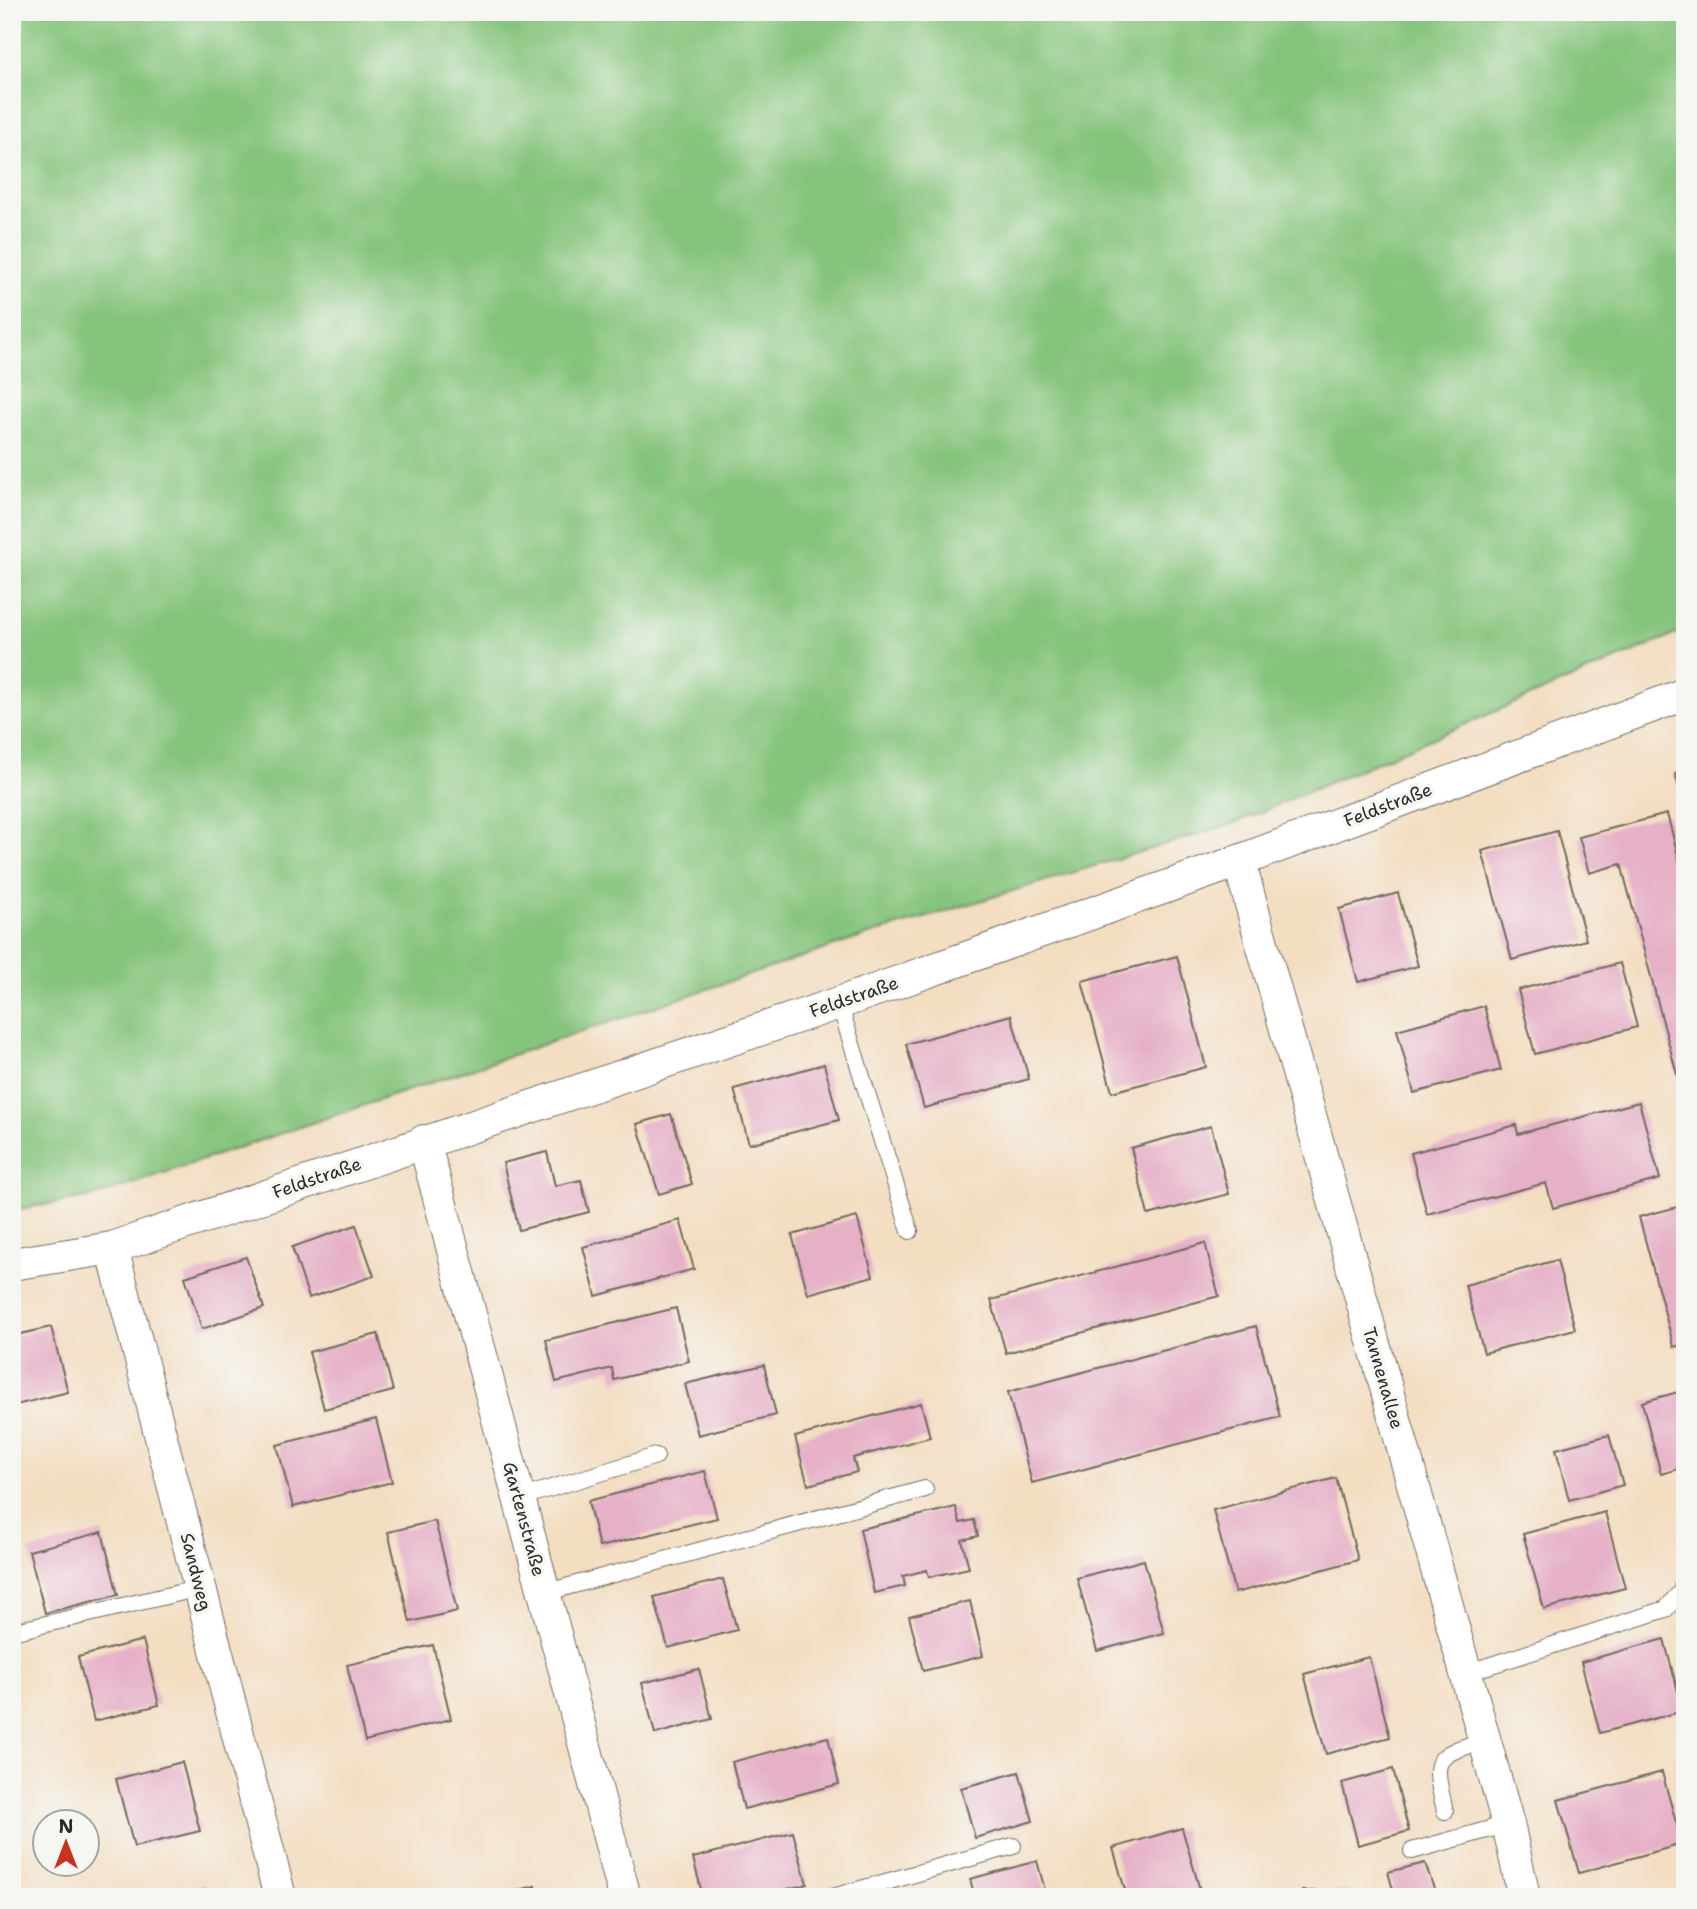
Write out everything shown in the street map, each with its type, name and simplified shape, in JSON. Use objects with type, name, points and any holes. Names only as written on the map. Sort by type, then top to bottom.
[{"type":"street","name":"Feldstraße","points":[[12,1264],[113,1248],[839,1003],[1239,861],[1685,694]]},
{"type":"street","name":"Tannenallee","points":[[1239,861],[1508,1824],[1524,1897]]},
{"type":"street","name":"Gartenstraße","points":[[424,1142],[625,1897]]},
{"type":"street","name":"Sandweg","points":[[113,1248],[280,1897]]},
{"type":"lane","points":[[839,1003],[910,1231]]},
{"type":"lane","points":[[519,1498],[656,1457]]},
{"type":"lane","points":[[544,1593],[925,1489]]},
{"type":"lane","points":[[1466,1673],[1666,1609],[1682,1590],[1685,1567]]},
{"type":"lane","points":[[16,1631],[201,1588]]},
{"type":"lane","points":[[1445,1811],[1436,1773],[1440,1759],[1449,1751],[1484,1741]]},
{"type":"lane","points":[[1412,1851],[1508,1824]]},
{"type":"lane","points":[[833,1897],[1013,1846]]},
{"type":"green space","points":[[12,12],[1685,12],[1685,630],[1235,823],[846,942],[93,1197],[12,1210]]},
{"type":"building","points":[[1685,771],[1685,802],[1684,803],[1675,774]]},
{"type":"building","points":[[1667,814],[1685,882],[1684,1101],[1621,864],[1589,873],[1579,837]]},
{"type":"building","points":[[1557,831],[1586,940],[1512,960],[1482,851]]},
{"type":"building","points":[[1398,893],[1418,966],[1358,982],[1339,909]]},
{"type":"building","points":[[1177,956],[1206,1067],[1112,1092],[1082,981]]},
{"type":"building","points":[[1620,963],[1637,1027],[1535,1054],[1518,990]]},
{"type":"building","points":[[1484,1006],[1501,1070],[1414,1093],[1397,1030]]},
{"type":"building","points":[[1011,1015],[1029,1079],[924,1108],[906,1044]]},
{"type":"building","points":[[824,1064],[839,1120],[749,1144],[734,1089]]},
{"type":"building","points":[[1639,1102],[1660,1179],[1553,1208],[1546,1183],[1427,1214],[1411,1153],[1516,1125],[1518,1134]]},
{"type":"building","points":[[671,1114],[692,1184],[659,1194],[637,1124]]},
{"type":"building","points":[[1211,1126],[1229,1194],[1148,1215],[1131,1148]]},
{"type":"building","points":[[547,1152],[555,1186],[581,1180],[589,1212],[519,1230],[503,1163]]},
{"type":"building","points":[[1685,1205],[1685,1344],[1674,1347],[1639,1217]]},
{"type":"building","points":[[857,1217],[873,1276],[808,1294],[792,1235]]},
{"type":"building","points":[[680,1220],[694,1269],[596,1296],[583,1247]]},
{"type":"building","points":[[356,1225],[374,1276],[309,1298],[292,1247]]},
{"type":"building","points":[[1205,1243],[1219,1296],[1006,1353],[991,1300]]},
{"type":"building","points":[[246,1257],[264,1308],[202,1329],[185,1277]]},
{"type":"building","points":[[1557,1260],[1575,1329],[1484,1353],[1465,1285]]},
{"type":"building","points":[[676,1308],[689,1361],[614,1380],[612,1368],[556,1382],[546,1340]]},
{"type":"building","points":[[1256,1326],[1280,1417],[1032,1483],[1008,1392]]},
{"type":"building","points":[[51,1327],[68,1392],[12,1406],[12,1336]]},
{"type":"building","points":[[378,1334],[393,1391],[324,1409],[309,1352]]},
{"type":"building","points":[[764,1365],[776,1415],[698,1435],[685,1384]]},
{"type":"building","points":[[1685,1390],[1685,1467],[1661,1474],[1642,1402]]},
{"type":"building","points":[[921,1403],[930,1437],[853,1458],[857,1472],[808,1485],[795,1437]]},
{"type":"building","points":[[376,1419],[392,1482],[293,1507],[277,1445]]},
{"type":"building","points":[[1609,1435],[1623,1485],[1569,1500],[1556,1449]]},
{"type":"building","points":[[705,1471],[717,1518],[599,1547],[588,1501]]},
{"type":"building","points":[[1336,1478],[1358,1560],[1235,1593],[1213,1510]]},
{"type":"building","points":[[956,1507],[960,1523],[974,1520],[978,1536],[962,1540],[969,1568],[929,1577],[927,1570],[903,1576],[905,1586],[874,1593],[860,1529]]},
{"type":"building","points":[[1605,1512],[1625,1588],[1544,1609],[1523,1534]]},
{"type":"building","points":[[435,1521],[457,1611],[410,1622],[388,1532]]},
{"type":"building","points":[[102,1532],[118,1595],[45,1613],[29,1551]]},
{"type":"building","points":[[1144,1560],[1164,1633],[1097,1651],[1077,1578]]},
{"type":"building","points":[[723,1579],[737,1630],[668,1648],[654,1597]]},
{"type":"building","points":[[970,1601],[983,1656],[923,1671],[909,1616]]},
{"type":"building","points":[[1664,1639],[1683,1711],[1600,1733],[1581,1662]]},
{"type":"building","points":[[143,1640],[159,1705],[94,1721],[78,1657]]},
{"type":"building","points":[[433,1645],[451,1719],[365,1741],[347,1665]]},
{"type":"building","points":[[1369,1657],[1390,1737],[1326,1754],[1304,1674]]},
{"type":"building","points":[[699,1669],[712,1719],[655,1734],[642,1683]]},
{"type":"building","points":[[828,1737],[839,1784],[744,1809],[732,1762]]},
{"type":"building","points":[[182,1762],[200,1831],[134,1847],[116,1779]]},
{"type":"building","points":[[1393,1769],[1409,1831],[1358,1845],[1342,1783]]},
{"type":"building","points":[[1019,1772],[1033,1821],[975,1838],[961,1788]]},
{"type":"building","points":[[1662,1772],[1682,1844],[1579,1873],[1558,1800]]},
{"type":"building","points":[[1182,1828],[1202,1897],[1127,1897],[1113,1848]]},
{"type":"building","points":[[793,1832],[807,1884],[757,1897],[703,1897],[693,1858]]},
{"type":"building","points":[[1037,1861],[1047,1897],[975,1897],[970,1879]]},
{"type":"building","points":[[1425,1863],[1437,1897],[1395,1897],[1388,1872]]},
{"type":"building","points":[[535,1886],[537,1897],[495,1897],[495,1896]]},
{"type":"building","points":[[205,1890],[207,1897],[181,1897],[181,1896]]},
{"type":"building","points":[[1302,1891],[1348,1891],[1349,1897],[1302,1897]]}]
